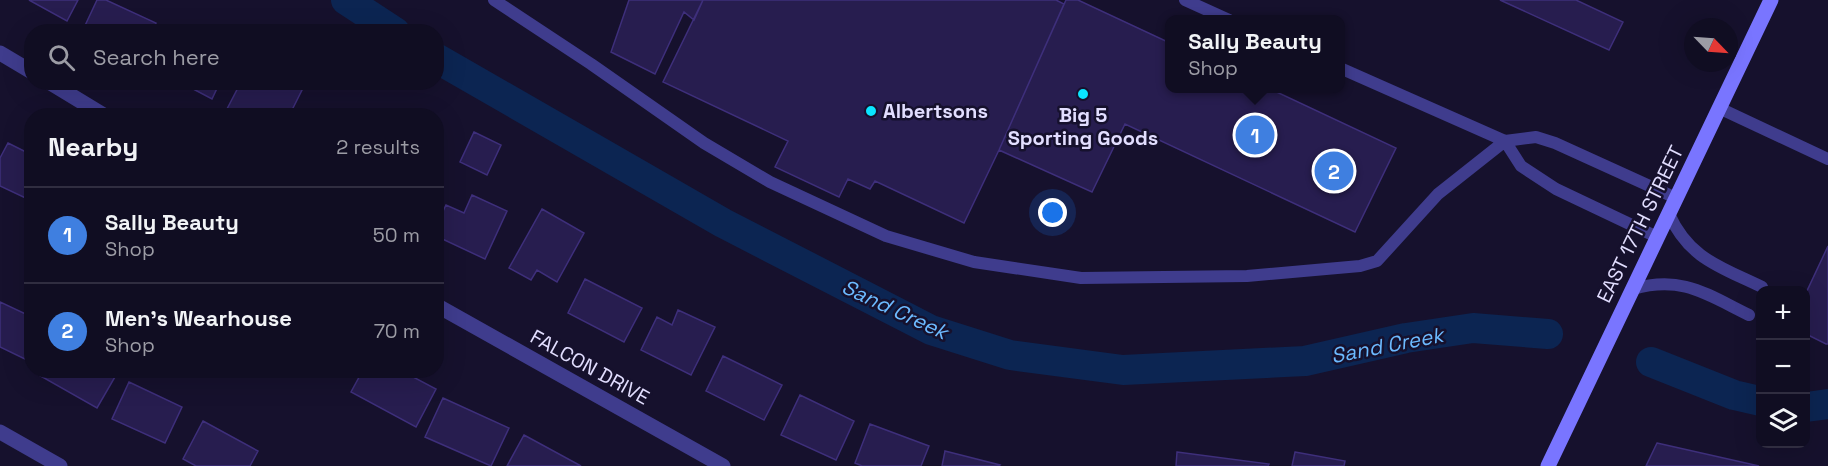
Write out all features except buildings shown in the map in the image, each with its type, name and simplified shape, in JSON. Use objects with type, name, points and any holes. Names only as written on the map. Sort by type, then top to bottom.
[{"type":"main road","name":"EAST 17TH STREET","points":[[1548,466],[1771,0]]},
{"type":"street","points":[[0,53],[24,67]]},
{"type":"street","points":[[62,90],[92,108]]},
{"type":"street","name":"FALCON DRIVE","points":[[444,309],[723,466]]},
{"type":"street","points":[[0,432],[60,466]]},
{"type":"lane","points":[[494,0],[704,143],[770,182],[886,236],[974,262],[1070,276],[1247,276],[1360,266],[1377,261],[1438,194],[1505,141],[1536,137],[1555,143],[1676,198]]},
{"type":"lane","points":[[1185,0],[1218,15]]},
{"type":"lane","points":[[1345,70],[1505,141],[1521,166],[1556,189],[1657,237]]},
{"type":"lane","points":[[1719,108],[1828,159]]},
{"type":"lane","points":[[1669,214],[1676,230],[1696,253],[1760,286]]},
{"type":"lane","points":[[1633,289],[1652,284],[1684,286],[1749,315]]},
{"type":"waterway","name":"Sand Creek","points":[[346,0],[383,24]]},
{"type":"waterway","name":"Sand Creek","points":[[444,63],[723,223],[931,330],[1010,355],[1123,370],[1305,361],[1406,338],[1473,328],[1548,334]]},
{"type":"waterway","name":"Sand Creek","points":[[1651,362],[1734,395],[1756,400]]},
{"type":"waterway","name":"Sand Creek","points":[[1810,406],[1828,404]]},
{"type":"place","name":"Big 5 Sporting Goods","points":[[1083,94]]},
{"type":"place","name":"Albertsons","points":[[871,111]]},
{"type":"place","name":"Sally Beauty","points":[[1255,135]]},
{"type":"place","name":"Men's Wearhouse","points":[[1334,171]]}]
